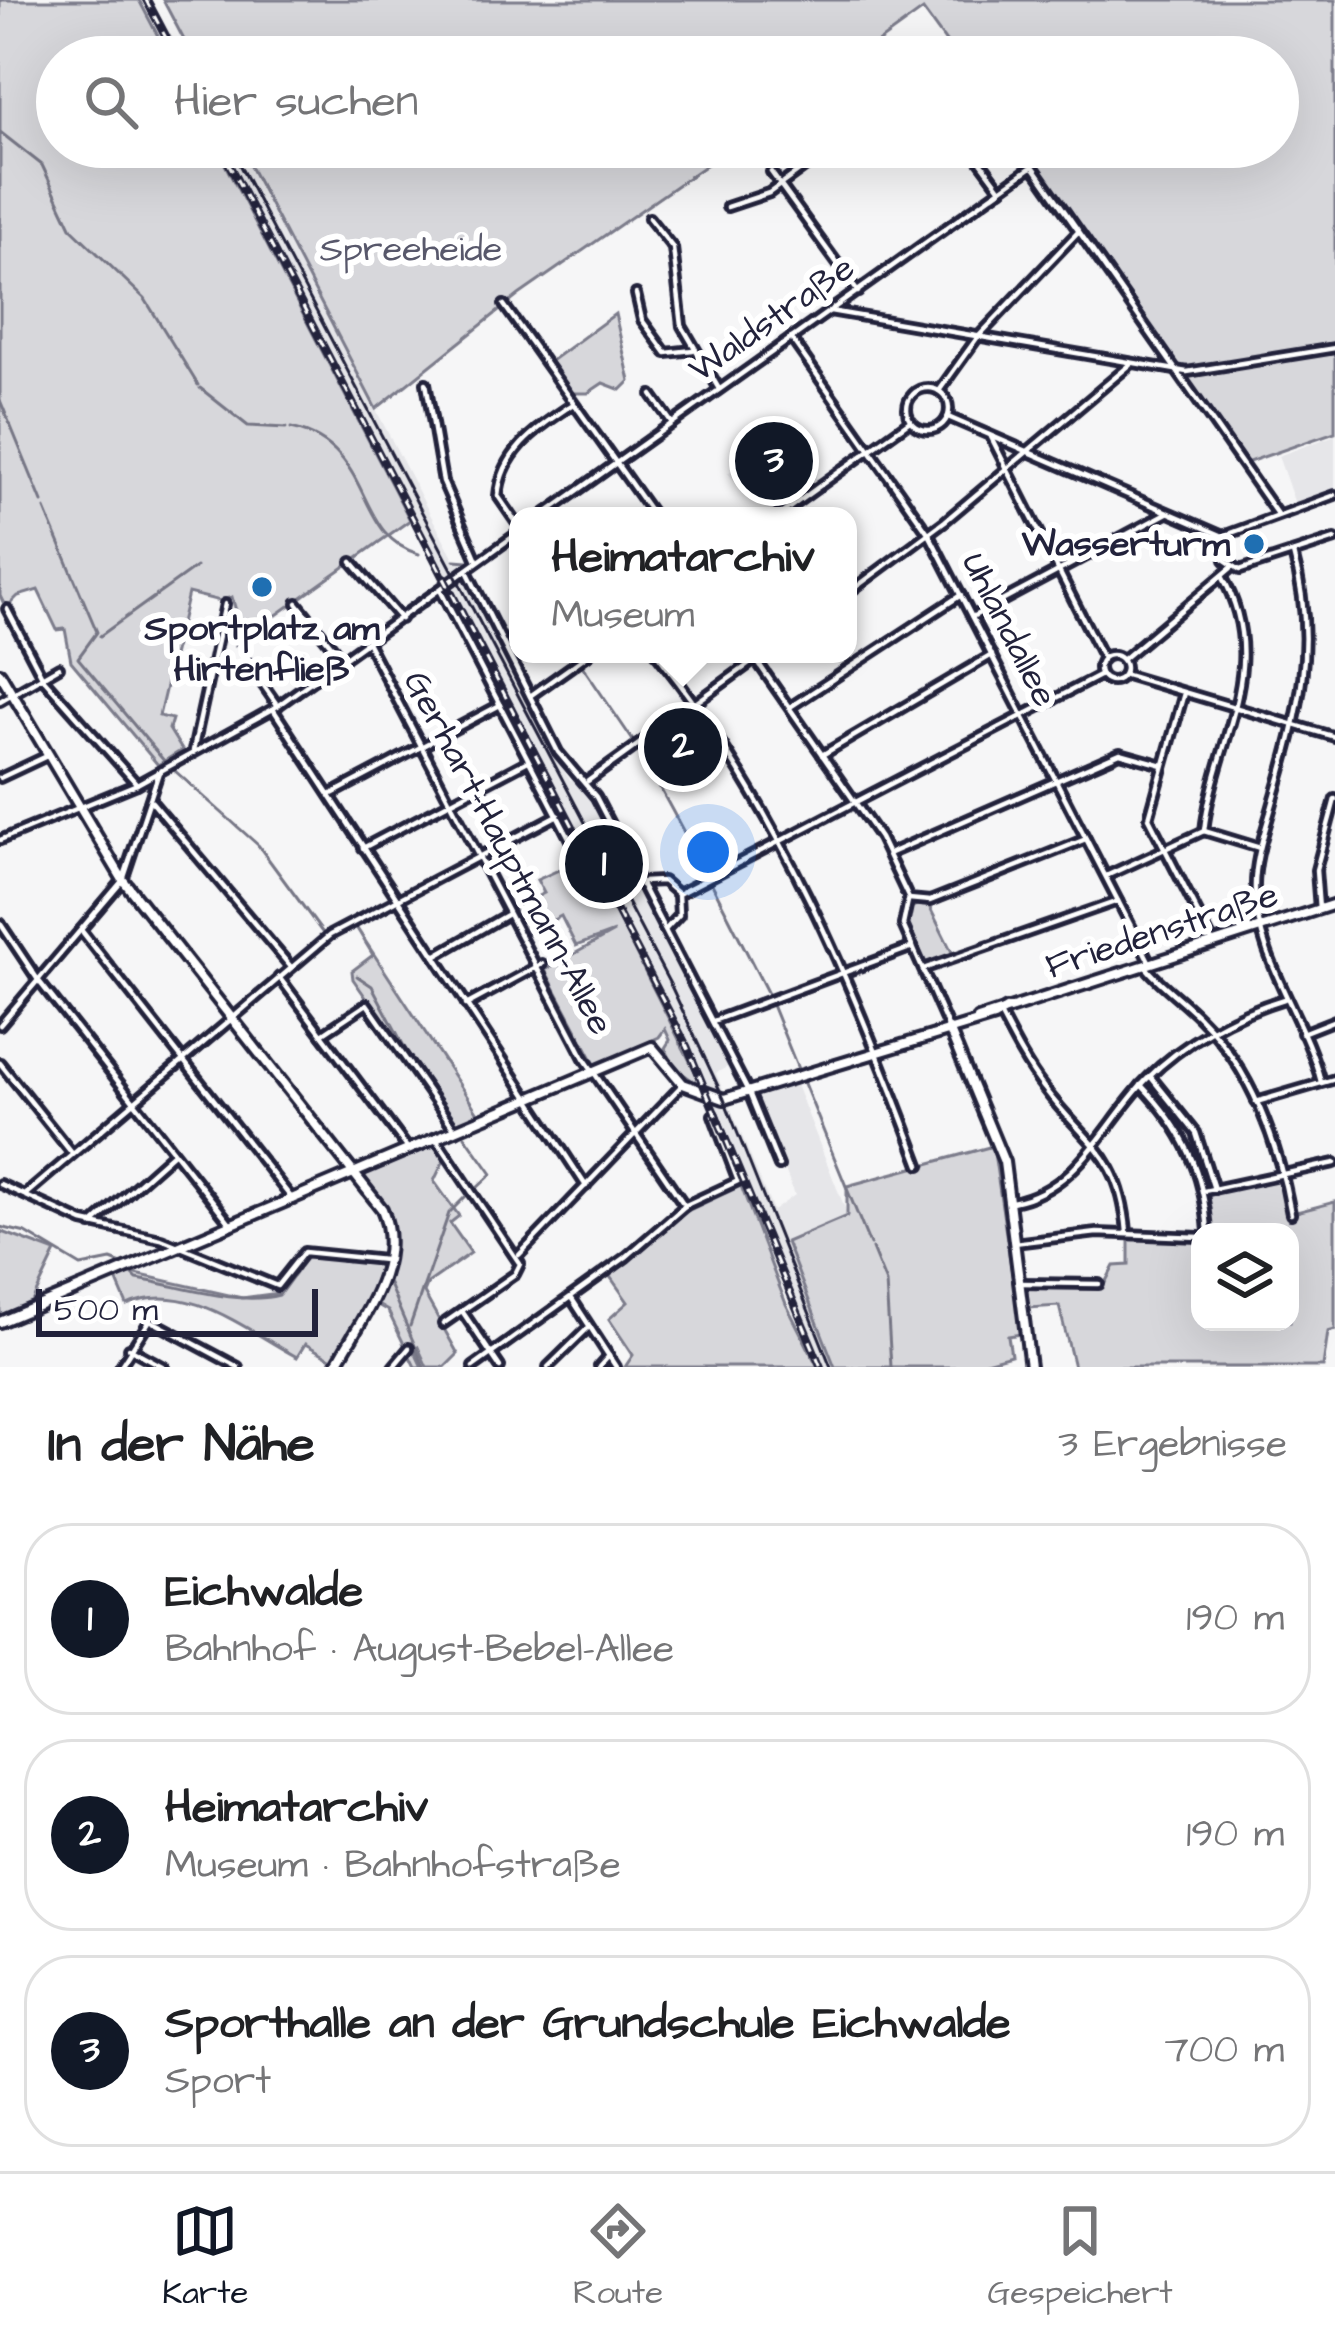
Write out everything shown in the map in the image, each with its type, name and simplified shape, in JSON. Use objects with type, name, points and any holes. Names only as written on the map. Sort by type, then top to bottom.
[{"type":"street","points":[[727,207],[781,185],[804,168]]},
{"type":"street","points":[[986,168],[1001,189]]},
{"type":"street","name":"Waldstraße","points":[[561,507],[1030,168]]},
{"type":"street","name":"Waldstraße","points":[[1034,168],[1078,232]]},
{"type":"street","points":[[771,172],[858,292]]},
{"type":"street","points":[[650,218],[674,248],[678,312],[693,350],[719,389]]},
{"type":"street","points":[[939,391],[976,338],[1078,232],[1277,514]]},
{"type":"street","points":[[637,294],[642,320],[662,349],[671,355],[693,350]]},
{"type":"street","points":[[504,305],[647,507]]},
{"type":"street","points":[[830,311],[1177,371],[1335,348]]},
{"type":"street","name":"Uhlandallee","points":[[791,338],[929,534],[1150,964]]},
{"type":"street","points":[[857,586],[929,534],[1131,364]]},
{"type":"street","points":[[426,383],[442,480],[478,562]]},
{"type":"street","points":[[910,421],[911,395],[924,388],[939,391],[949,404],[948,417]]},
{"type":"street","points":[[652,395],[672,423]]},
{"type":"street","points":[[509,513],[499,496],[525,436],[573,404]]},
{"type":"street","points":[[910,421],[929,430],[948,417]]},
{"type":"street","points":[[948,417],[1223,536],[1335,495]]},
{"type":"street","points":[[792,507],[910,421]]},
{"type":"street","points":[[991,437],[1103,658],[1099,676]]},
{"type":"street","points":[[972,617],[1167,512]]},
{"type":"street","points":[[0,840],[136,784],[276,708],[509,536]]},
{"type":"street","points":[[1223,536],[1223,556],[1231,568]]},
{"type":"street","points":[[1103,658],[1124,659],[1231,568],[1335,539]]},
{"type":"street","points":[[1293,554],[1308,644],[1296,725],[1260,848],[1255,888],[1261,928],[1284,999],[1322,1082]]},
{"type":"street","points":[[352,562],[401,619]]},
{"type":"street","points":[[466,571],[509,655]]},
{"type":"street","points":[[1204,831],[1238,708],[1243,636],[1222,576]]},
{"type":"street","points":[[440,590],[577,853]]},
{"type":"street","points":[[857,663],[961,595]]},
{"type":"street","points":[[296,603],[343,660]]},
{"type":"street","points":[[194,751],[225,604]]},
{"type":"street","points":[[7,609],[43,678],[136,784]]},
{"type":"street","name":"Gerhart-Hauptmann-Allee","points":[[367,642],[594,1072],[685,1206]]},
{"type":"street","points":[[822,755],[992,655]]},
{"type":"street","points":[[1124,659],[1126,675]]},
{"type":"street","points":[[248,663],[329,795],[586,1186]]},
{"type":"street","points":[[513,663],[561,757],[588,781],[713,1021],[779,1166]]},
{"type":"street","points":[[530,696],[576,663]]},
{"type":"street","points":[[665,663],[697,702],[780,841],[844,973],[920,1165]]},
{"type":"street","points":[[588,781],[746,663]]},
{"type":"street","points":[[758,663],[856,802],[909,899],[902,917],[998,1145],[1030,1367]]},
{"type":"street","points":[[789,707],[857,663]]},
{"type":"street","points":[[0,701],[59,667]]},
{"type":"street","points":[[0,673],[122,880],[385,1215],[386,1269],[335,1367]]},
{"type":"street","points":[[678,894],[1099,676],[1126,675],[1335,737]]},
{"type":"street","points":[[1184,693],[1148,816],[1213,943]]},
{"type":"street","points":[[329,795],[501,705]]},
{"type":"street","points":[[888,854],[1120,753],[1163,765]]},
{"type":"street","points":[[0,778],[49,755]]},
{"type":"street","points":[[364,848],[530,760]]},
{"type":"street","points":[[0,1025],[122,880],[165,768]]},
{"type":"street","points":[[1319,909],[1316,870],[1335,799]]},
{"type":"street","points":[[151,801],[291,967]]},
{"type":"street","points":[[25,1195],[328,937],[558,814]]},
{"type":"street","points":[[1106,877],[1204,831],[1260,848]]},
{"type":"street","points":[[909,899],[930,901],[1086,839]]},
{"type":"street","points":[[641,883],[661,880],[678,894],[679,915],[665,930]]},
{"type":"street","points":[[922,969],[1118,901]]},
{"type":"street","name":"Friedenstraße","points":[[683,1084],[720,1100],[1335,904]]},
{"type":"street","points":[[435,956],[509,913]]},
{"type":"street","points":[[0,922],[38,980],[231,1226]]},
{"type":"street","points":[[80,930],[293,1200]]},
{"type":"street","points":[[713,1021],[913,947]]},
{"type":"street","points":[[1150,964],[1154,976],[1212,1031],[1256,1102],[1291,1214]]},
{"type":"street","points":[[466,1005],[540,966]]},
{"type":"street","points":[[279,977],[409,1151]]},
{"type":"street","points":[[1009,1203],[1057,1185],[1150,1076],[1212,1031],[1284,999]]},
{"type":"street","points":[[322,1034],[367,1004],[460,1131]]},
{"type":"street","points":[[1003,1011],[1042,1087],[1095,1143],[1116,1176],[1126,1232]]},
{"type":"street","points":[[1302,1034],[1335,1020]]},
{"type":"street","points":[[0,1322],[647,1048],[659,1050],[683,1084],[519,1255]]},
{"type":"street","points":[[0,1063],[72,1154]]},
{"type":"street","points":[[1150,1076],[1196,1133],[1214,1189]]},
{"type":"street","points":[[1256,1102],[1335,1079]]},
{"type":"street","points":[[1142,1085],[1185,1139],[1204,1191],[1207,1223]]},
{"type":"street","points":[[473,1367],[572,1299],[685,1206],[739,1180],[713,1115]]},
{"type":"street","points":[[437,1140],[519,1255],[518,1271],[443,1324]]},
{"type":"street","points":[[92,1225],[174,1152]]},
{"type":"street","points":[[1204,1191],[1335,1163]]},
{"type":"street","points":[[0,1184],[92,1225],[181,1246],[277,1286],[304,1252],[361,1254],[386,1269]]},
{"type":"street","points":[[1015,1243],[1126,1232],[1191,1236]]},
{"type":"street","points":[[1020,1282],[1099,1285]]},
{"type":"street","points":[[572,1299],[616,1367]]},
{"type":"street","points":[[462,1311],[500,1367]]},
{"type":"street","points":[[119,1367],[150,1320],[238,1367]]},
{"type":"street","points":[[548,1367],[589,1327]]},
{"type":"street","points":[[129,1348],[164,1367]]},
{"type":"street","points":[[392,1367],[409,1348]]},
{"type":"street","points":[[599,1367],[609,1356]]},
{"type":"shaded area","points":[[229,168],[251,168],[455,560],[468,561],[441,580]]},
{"type":"shaded area","points":[[793,427],[808,448],[800,455],[818,481],[782,507],[765,507],[750,486],[742,491],[728,473]]},
{"type":"shaded area","points":[[1335,435],[1335,491],[1295,504],[1278,456]]},
{"type":"shaded area","points":[[465,578],[558,761],[570,780],[584,785],[729,1066],[716,1073],[773,1211],[795,1195],[755,1095],[795,1082],[848,1216],[835,1367],[818,1367],[706,1093],[447,591]]},
{"type":"green space","points":[[0,0],[139,0],[158,36],[36,36],[36,168],[227,168],[410,520],[236,644],[238,618],[232,597],[220,601],[188,593],[159,716],[172,719],[169,729],[182,750],[158,765],[71,661],[65,629],[57,630],[38,590],[18,596],[6,608],[0,596]]},
{"type":"green space","points":[[163,0],[1335,0],[1335,432],[1246,463],[1036,168],[1299,168],[1299,36],[942,36],[923,10],[887,36],[182,36]]},
{"type":"green space","name":"Spreeheide","points":[[251,168],[702,168],[519,295],[376,409]]},
{"type":"green space","points":[[615,314],[630,381],[621,390],[603,383],[588,393],[569,393],[548,363]]},
{"type":"green space","points":[[587,857],[704,1089],[675,1068],[665,1048],[670,1040],[665,1029],[659,1037],[596,1066],[545,970],[614,932],[576,946],[561,916],[526,934],[513,909],[544,893],[537,880]]},
{"type":"green space","points":[[922,902],[929,906],[953,954],[926,963],[909,925],[911,908]]},
{"type":"green space","points":[[356,927],[480,1116],[456,1126],[353,979],[352,971],[373,955]]},
{"type":"green space","points":[[436,1145],[445,1158],[434,1181],[459,1216],[450,1223],[471,1253],[428,1283],[424,1293],[458,1354],[445,1367],[427,1367],[418,1347],[414,1350],[422,1367],[415,1367],[388,1311],[374,1303],[390,1266],[392,1237],[382,1210],[360,1176]]},
{"type":"green space","points":[[993,1146],[1021,1334],[1008,1336],[1011,1355],[968,1367],[835,1367],[786,1242],[847,1216],[847,1186]]},
{"type":"green space","points":[[1281,1177],[1289,1214],[1335,1202],[1335,1330],[1328,1332],[1323,1367],[1074,1367],[1059,1306],[1029,1308],[1026,1284],[1104,1285],[1114,1266],[1129,1265],[1129,1236],[1191,1239],[1191,1331],[1299,1331],[1299,1223],[1210,1223],[1207,1193]]},
{"type":"green space","points":[[741,1186],[786,1304],[818,1367],[625,1367],[633,1355],[609,1319],[628,1302],[609,1275],[683,1213]]},
{"type":"green space","points":[[0,1231],[56,1252],[31,1304],[0,1318]]},
{"type":"green space","points":[[306,1255],[373,1259],[384,1267],[334,1360],[305,1344],[297,1357],[193,1303],[171,1298],[127,1305],[116,1279],[132,1273],[242,1298],[279,1293]]},
{"type":"waterway","points":[[0,132],[36,160]]},
{"type":"waterway","points":[[43,168],[72,229],[145,299],[198,385]]},
{"type":"waterway","points":[[200,388],[248,426],[286,428]]},
{"type":"waterway","points":[[0,400],[42,502]]},
{"type":"waterway","points":[[291,428],[318,438],[337,453],[383,529],[398,544],[419,554]]},
{"type":"waterway","points":[[45,509],[97,632],[78,658],[165,762],[258,845],[322,932]]},
{"type":"waterway","points":[[455,560],[468,561]]},
{"type":"waterway","points":[[100,636],[196,567]]},
{"type":"waterway","points":[[583,667],[634,742]]},
{"type":"waterway","points":[[654,777],[706,873]]},
{"type":"waterway","points":[[712,884],[768,994]]},
{"type":"waterway","points":[[357,976],[372,986],[406,1050],[458,1124]]},
{"type":"waterway","points":[[772,1005],[798,1069]]},
{"type":"waterway","points":[[803,1081],[870,1245]]},
{"type":"waterway","points":[[465,1136],[492,1174],[476,1189]]},
{"type":"waterway","points":[[410,1326],[449,1213],[469,1193]]},
{"type":"waterway","points":[[0,1227],[26,1233],[81,1266],[111,1260],[124,1265]]},
{"type":"waterway","points":[[872,1249],[886,1283],[891,1367]]},
{"type":"waterway","points":[[130,1272],[137,1279],[209,1294],[263,1298],[279,1295],[306,1258],[370,1261],[380,1267]]},
{"type":"waterway","points":[[385,1275],[424,1367]]},
{"type":"tram line","points":[[150,0],[169,36]]},
{"type":"tram line","points":[[241,168],[672,988],[724,1099],[831,1367]]},
{"type":"railway","points":[[146,0],[165,36]]},
{"type":"railway","points":[[231,168],[687,1046],[821,1367]]},
{"type":"place","name":"Sporthalle an der Grundschule Eichwalde","points":[[774,461]]},
{"type":"place","name":"Wasserturm","points":[[1254,544]]},
{"type":"place","name":"Sportplatz am Hirtenfließ","points":[[262,587]]},
{"type":"place","name":"Heimatarchiv","points":[[683,747]]},
{"type":"place","name":"Eichwalde","points":[[604,864]]}]
